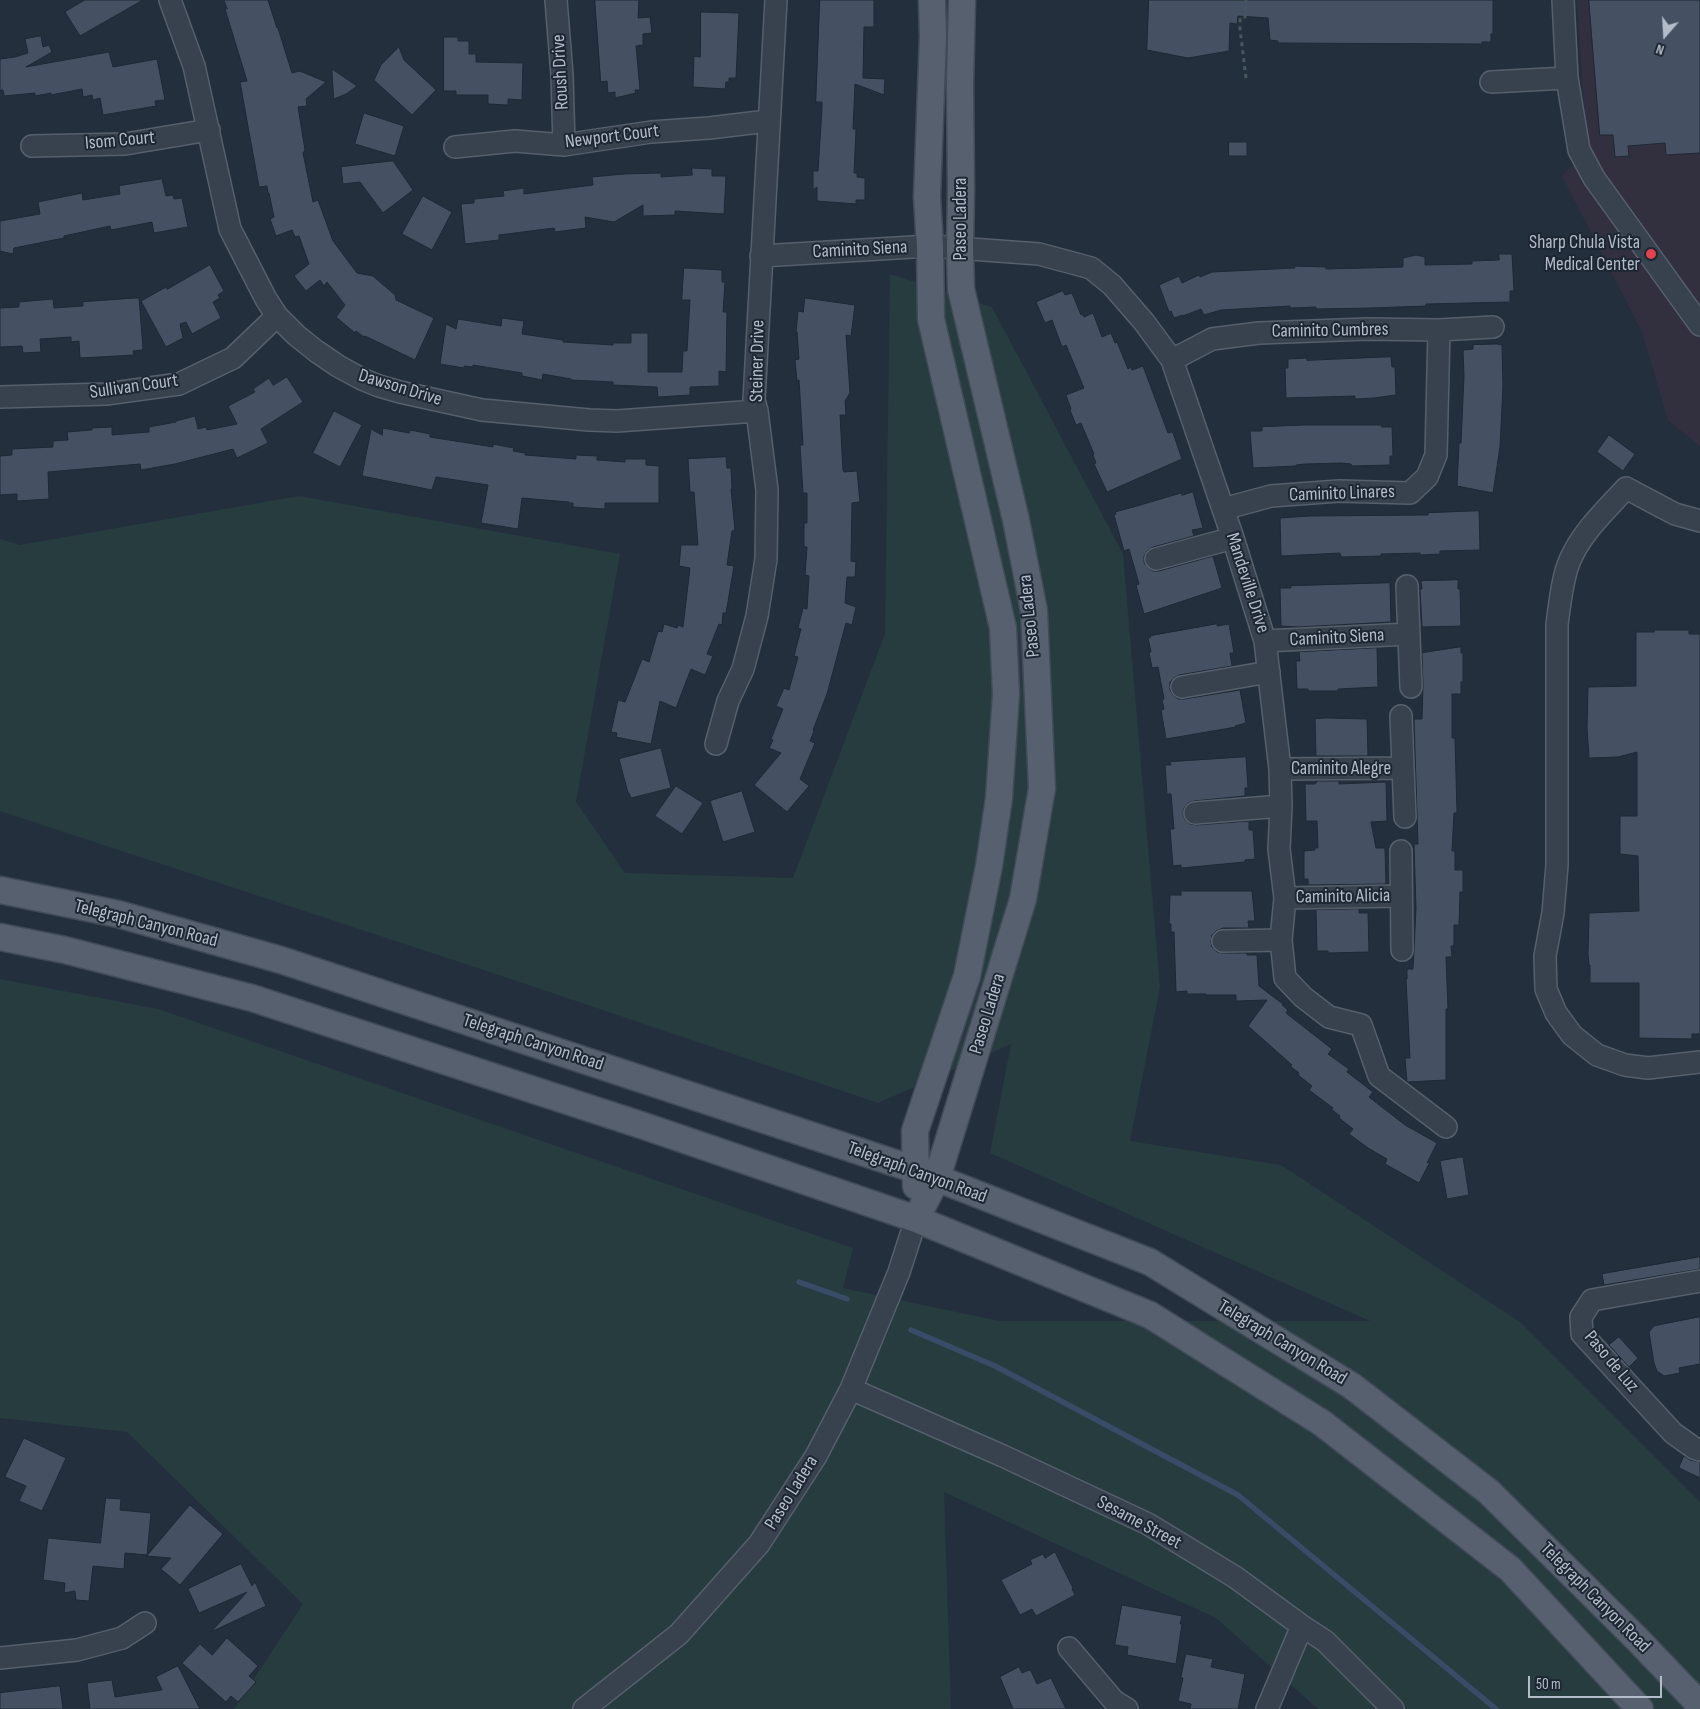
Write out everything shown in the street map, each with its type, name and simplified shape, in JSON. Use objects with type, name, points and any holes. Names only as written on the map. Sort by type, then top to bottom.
[{"type":"main road","name":"Paseo Ladera","points":[[927,1174],[915,1131],[967,976],[989,866],[999,798],[1006,694],[1003,628],[931,319],[927,197],[933,36],[932,0]]},
{"type":"main road","name":"Paseo Ladera","points":[[916,1219],[927,1174],[1023,899],[1042,788],[1034,612],[1014,512],[961,289],[960,85],[962,0]]},
{"type":"main road","name":"Telegraph Canyon Road","points":[[0,890],[118,914],[281,960],[927,1174],[1150,1262],[1352,1386],[1490,1492],[1700,1705]]},
{"type":"main road","points":[[0,937],[65,950],[252,998],[664,1133],[916,1219],[1150,1315],[1322,1423],[1510,1569],[1640,1709]]},
{"type":"street","name":"Dawson Drive","points":[[170,0],[194,66],[230,228],[266,299],[277,316],[316,352],[362,379],[400,392],[482,410],[617,421],[757,410]]},
{"type":"street","name":"Roush Drive","points":[[556,0],[562,74],[564,145]]},
{"type":"street","name":"Steiner Drive","points":[[716,744],[728,700],[743,669],[757,616],[766,559],[766,490],[757,410],[754,400],[776,0]]},
{"type":"street","points":[[1563,0],[1567,78],[1579,150],[1594,178],[1700,325]]},
{"type":"street","points":[[1491,82],[1567,78]]},
{"type":"street","name":"Newport Court","points":[[455,147],[515,141],[564,145],[598,138],[768,121]]},
{"type":"street","name":"Isom Court","points":[[32,146],[125,144],[209,130]]},
{"type":"street","name":"Caminito Siena","points":[[761,256],[930,246],[960,248]]},
{"type":"street","name":"Mandeville Drive","points":[[960,248],[1039,254],[1091,268],[1112,285],[1144,322],[1172,360],[1233,538],[1265,641],[1280,769],[1279,849],[1285,898],[1281,940],[1285,978],[1303,997],[1329,1017],[1361,1025],[1379,1076],[1446,1127]]},
{"type":"street","name":"Sullivan Court","points":[[0,398],[106,394],[179,384],[233,358],[277,316]]},
{"type":"street","name":"Caminito Cumbres","points":[[1172,360],[1212,339],[1258,332],[1367,329],[1439,330],[1494,327]]},
{"type":"street","name":"Caminito Linares","points":[[1223,509],[1271,496],[1339,491],[1410,492],[1427,477],[1436,455],[1439,330]]},
{"type":"street","points":[[1700,521],[1675,514],[1626,488],[1590,527],[1570,560],[1557,624],[1557,865],[1553,913],[1545,956],[1546,988],[1556,1013],[1572,1035],[1597,1055],[1625,1065],[1648,1068],[1700,1062]]},
{"type":"street","points":[[1156,559],[1233,538]]},
{"type":"street","name":"Caminito Siena","points":[[1407,586],[1411,687]]},
{"type":"street","name":"Caminito Siena","points":[[1265,641],[1409,634]]},
{"type":"street","points":[[1182,687],[1269,672]]},
{"type":"street","name":"Caminito Alegre","points":[[1401,716],[1405,817]]},
{"type":"street","name":"Caminito Alegre","points":[[1280,769],[1403,768]]},
{"type":"street","points":[[1195,813],[1281,806]]},
{"type":"street","name":"Caminito Alicia","points":[[1401,850],[1402,950]]},
{"type":"street","name":"Caminito Alicia","points":[[1285,898],[1401,896]]},
{"type":"street","points":[[1223,941],[1281,940]]},
{"type":"street","name":"Paseo Ladera","points":[[584,1709],[679,1634],[759,1544],[816,1456],[851,1390],[900,1272],[916,1219]]},
{"type":"street","name":"Paso de Luz","points":[[1700,1281],[1592,1300],[1581,1317],[1582,1334],[1673,1433],[1694,1448],[1700,1450]]},
{"type":"street","name":"Sesame Street","points":[[851,1390],[1003,1456],[1148,1524],[1236,1577],[1325,1641],[1393,1709]]},
{"type":"street","points":[[0,1658],[77,1650],[122,1638],[145,1623]]},
{"type":"street","points":[[1267,1709],[1302,1626]]},
{"type":"street","points":[[1069,1648],[1114,1701],[1127,1709]]},
{"type":"path","points":[[1246,0],[1245,17],[1240,18],[1240,29],[1246,78]]},
{"type":"shaded area","name":"Sharp Chula Vista Medical Center","points":[[1577,0],[1700,0],[1700,446],[1668,420],[1642,332],[1562,176],[1587,150]]},
{"type":"green space","points":[[890,274],[992,307],[1123,554],[1160,987],[1130,1141],[1281,1165],[1520,1322],[1700,1502],[1700,1709],[1318,1709],[1216,1618],[944,1492],[951,1709],[234,1709],[303,1604],[127,1432],[0,1418],[0,979],[158,1009],[853,1248],[843,1288],[999,1321],[1370,1321],[990,1153],[1011,1044],[878,1103],[499,975],[0,811],[0,539],[20,545],[299,496],[620,554],[576,802],[625,873],[793,878],[885,634]]},
{"type":"building","points":[[85,0],[143,0],[80,36],[65,12]]},
{"type":"building","points":[[224,0],[268,0],[292,73],[300,71],[326,82],[306,99],[307,106],[298,107],[305,150],[303,153],[313,202],[318,200],[333,241],[357,273],[373,276],[395,295],[396,300],[434,318],[415,360],[364,337],[356,331],[355,333],[336,317],[345,305],[327,282],[324,286],[320,280],[306,291],[294,276],[309,264],[299,236],[295,237],[292,230],[276,236],[270,219],[274,217],[267,186],[259,187],[240,82],[247,81]]},
{"type":"building","points":[[595,0],[639,0],[638,18],[650,17],[652,33],[643,34],[643,45],[636,46],[640,90],[635,90],[636,93],[615,98],[615,92],[608,93],[607,81],[601,82]]},
{"type":"building","points":[[820,0],[874,0],[874,27],[864,27],[863,78],[885,79],[884,95],[855,84],[853,129],[856,129],[854,173],[857,173],[857,177],[865,178],[865,200],[856,200],[856,204],[817,201],[817,187],[813,190],[813,171],[818,171],[822,108],[822,102],[816,102]]},
{"type":"building","points":[[1149,0],[1493,0],[1493,34],[1491,34],[1491,42],[1482,42],[1482,44],[1278,43],[1278,41],[1270,40],[1268,18],[1238,16],[1237,24],[1230,23],[1229,51],[1188,58],[1147,50]]},
{"type":"building","points":[[1589,0],[1700,0],[1700,153],[1666,155],[1665,143],[1628,146],[1629,156],[1615,157],[1613,135],[1600,135]]},
{"type":"building","points":[[701,12],[739,13],[736,78],[729,78],[725,89],[693,87],[694,56],[700,57]]},
{"type":"building","points":[[41,36],[43,47],[49,45],[52,52],[26,67],[109,52],[113,67],[157,59],[165,100],[155,101],[156,106],[103,115],[100,98],[93,100],[92,95],[83,97],[82,89],[51,95],[51,93],[35,96],[35,93],[4,96],[3,90],[0,90],[0,59],[28,53],[25,39]]},
{"type":"building","points":[[444,37],[458,37],[458,41],[469,41],[469,54],[476,54],[476,62],[523,63],[522,100],[508,99],[508,105],[488,104],[488,95],[456,95],[456,91],[444,91]]},
{"type":"building","points":[[399,47],[404,60],[436,90],[412,115],[374,80],[381,65]]},
{"type":"building","points":[[332,69],[357,86],[346,94],[334,99]]},
{"type":"building","points":[[364,113],[404,126],[395,156],[355,144]]},
{"type":"building","points":[[1229,142],[1247,142],[1247,156],[1229,156]]},
{"type":"building","points":[[393,161],[413,190],[383,213],[360,182],[343,184],[341,167]]},
{"type":"building","points":[[692,168],[712,169],[712,176],[726,176],[724,214],[675,211],[675,215],[643,216],[643,205],[614,222],[585,217],[586,228],[555,232],[554,228],[499,235],[499,240],[465,244],[461,204],[474,203],[474,199],[504,196],[503,191],[524,188],[524,194],[593,185],[592,177],[661,173],[661,177],[692,175]]},
{"type":"building","points":[[162,179],[166,196],[173,195],[174,199],[182,198],[188,227],[154,233],[152,222],[111,230],[110,226],[14,248],[13,254],[0,251],[0,221],[40,214],[38,202],[82,193],[83,200],[120,194],[119,186]]},
{"type":"building","points":[[423,196],[452,212],[432,250],[402,234]]},
{"type":"building","points":[[1499,254],[1512,254],[1514,291],[1510,291],[1510,302],[1316,309],[1316,307],[1290,308],[1290,306],[1221,310],[1204,315],[1201,309],[1174,318],[1171,311],[1169,312],[1159,285],[1179,276],[1182,283],[1199,275],[1200,277],[1212,272],[1295,268],[1294,266],[1326,267],[1326,269],[1403,267],[1403,258],[1416,255],[1425,257],[1425,265],[1472,264],[1472,261],[1499,260]]},
{"type":"building","points":[[210,265],[224,291],[218,295],[220,298],[213,302],[221,318],[192,334],[186,322],[180,324],[183,338],[166,347],[141,301]]},
{"type":"building","points":[[684,268],[722,270],[722,282],[725,282],[723,312],[727,312],[726,372],[719,371],[719,386],[690,387],[690,395],[658,397],[657,387],[613,385],[613,382],[571,380],[543,374],[542,380],[522,376],[522,373],[473,365],[473,367],[464,366],[464,368],[440,364],[446,324],[456,329],[458,319],[501,326],[502,318],[524,321],[522,334],[563,340],[563,342],[613,345],[613,343],[631,343],[631,333],[648,333],[648,372],[682,372],[683,351],[687,351],[690,300],[682,300]]},
{"type":"building","points":[[1063,291],[1065,295],[1072,293],[1081,315],[1084,317],[1093,313],[1102,337],[1111,333],[1115,343],[1117,342],[1128,369],[1131,367],[1132,370],[1143,366],[1168,433],[1173,433],[1182,459],[1107,492],[1094,464],[1096,463],[1094,454],[1081,423],[1076,425],[1066,395],[1084,388],[1066,345],[1062,347],[1052,320],[1045,323],[1036,302]]},
{"type":"building","points":[[139,298],[143,348],[142,350],[133,351],[134,355],[80,358],[79,341],[71,342],[71,337],[40,339],[41,352],[23,353],[22,346],[0,347],[0,308],[19,307],[19,302],[53,299],[54,308],[83,306],[83,302]]},
{"type":"building","points":[[805,298],[855,305],[851,336],[846,335],[850,393],[845,401],[846,415],[840,415],[843,470],[844,472],[857,471],[860,502],[852,503],[851,561],[856,562],[855,577],[847,577],[845,603],[856,607],[852,625],[846,623],[827,694],[810,741],[815,743],[800,779],[809,786],[787,812],[754,785],[781,753],[769,748],[783,709],[776,706],[784,688],[789,690],[798,657],[794,656],[801,629],[798,628],[803,608],[807,609],[809,576],[805,575],[807,547],[804,547],[804,523],[807,523],[807,493],[803,493],[800,445],[803,445],[799,380],[797,381],[795,360],[799,359],[796,332],[798,311],[803,312]]},
{"type":"building","points":[[1473,345],[1502,345],[1503,386],[1500,447],[1493,493],[1457,486],[1464,376],[1463,350],[1473,349]]},
{"type":"building","points":[[1391,357],[1392,367],[1395,367],[1396,395],[1355,399],[1355,396],[1286,398],[1285,368],[1288,368],[1288,359]]},
{"type":"building","points":[[287,377],[303,402],[261,429],[268,443],[237,458],[233,449],[175,464],[141,470],[140,464],[48,472],[49,499],[17,501],[17,494],[0,495],[0,456],[12,455],[12,449],[53,447],[53,441],[68,440],[67,432],[92,430],[92,428],[112,427],[112,435],[149,432],[149,427],[195,416],[198,429],[206,427],[207,430],[237,424],[228,406],[255,392],[253,389],[269,378],[273,385]]},
{"type":"building","points":[[334,411],[362,425],[340,467],[313,453]]},
{"type":"building","points":[[1381,425],[1382,427],[1392,427],[1393,456],[1390,456],[1390,465],[1352,466],[1351,464],[1341,463],[1253,468],[1250,431],[1262,431],[1262,427]]},
{"type":"building","points":[[383,428],[409,433],[410,430],[430,434],[430,437],[493,447],[493,444],[514,448],[513,451],[525,453],[525,455],[576,459],[576,455],[597,456],[597,460],[625,462],[625,459],[646,459],[646,465],[659,466],[659,503],[605,503],[605,509],[573,507],[573,503],[569,502],[522,498],[518,529],[481,523],[488,485],[436,477],[432,490],[362,476],[371,429],[382,435]]},
{"type":"building","points":[[1609,435],[1635,454],[1623,471],[1597,452]]},
{"type":"building","points":[[726,457],[727,468],[731,468],[735,530],[732,531],[727,565],[734,566],[726,613],[723,613],[722,625],[719,624],[707,654],[713,656],[705,675],[691,669],[676,708],[660,701],[651,744],[616,737],[617,733],[611,732],[618,700],[625,702],[642,659],[649,662],[658,631],[662,632],[664,624],[677,628],[678,625],[683,627],[690,568],[679,566],[681,545],[698,545],[694,492],[690,492],[688,459]]},
{"type":"building","points":[[1193,492],[1203,528],[1192,530],[1194,536],[1153,547],[1144,556],[1144,563],[1153,571],[1159,571],[1213,556],[1222,588],[1144,614],[1136,585],[1139,584],[1129,549],[1124,551],[1114,515],[1116,514],[1115,512],[1181,493],[1182,495]]},
{"type":"building","points":[[1479,511],[1480,550],[1440,551],[1440,554],[1420,555],[1420,553],[1341,557],[1340,553],[1281,556],[1280,518],[1428,515],[1428,513]]},
{"type":"building","points":[[1458,580],[1461,626],[1422,627],[1421,581]]},
{"type":"building","points":[[1390,583],[1391,622],[1298,627],[1281,626],[1280,588]]},
{"type":"building","points":[[1217,624],[1217,626],[1229,624],[1234,653],[1230,653],[1232,666],[1179,675],[1170,682],[1170,690],[1178,699],[1184,699],[1240,690],[1246,723],[1236,727],[1166,739],[1161,710],[1164,709],[1162,700],[1164,699],[1158,667],[1152,668],[1148,638],[1150,636]]},
{"type":"building","points":[[1654,630],[1689,630],[1689,634],[1700,634],[1700,1034],[1692,1034],[1692,1039],[1639,1038],[1639,983],[1590,983],[1588,954],[1589,913],[1639,911],[1638,856],[1620,854],[1620,816],[1637,816],[1637,752],[1618,757],[1589,758],[1587,728],[1588,687],[1636,686],[1636,632],[1654,632]]},
{"type":"building","points":[[1461,647],[1461,653],[1463,653],[1463,682],[1461,682],[1461,694],[1452,694],[1452,738],[1455,738],[1457,813],[1454,813],[1452,851],[1455,851],[1455,870],[1463,870],[1463,892],[1460,892],[1459,925],[1454,925],[1454,946],[1451,946],[1452,957],[1446,957],[1448,1009],[1446,1009],[1446,1080],[1407,1082],[1405,1058],[1410,1058],[1406,979],[1407,969],[1413,969],[1416,908],[1414,844],[1418,844],[1414,719],[1422,719],[1422,653]]},
{"type":"building","points":[[1377,648],[1378,687],[1338,689],[1338,691],[1297,689],[1296,661],[1300,661],[1299,652]]},
{"type":"building","points":[[1315,719],[1367,719],[1368,756],[1316,756]]},
{"type":"building","points":[[661,748],[671,788],[631,798],[619,759]]},
{"type":"building","points":[[1246,757],[1248,788],[1245,788],[1245,796],[1194,801],[1188,803],[1184,808],[1183,814],[1185,820],[1190,824],[1196,825],[1249,821],[1249,830],[1253,830],[1255,859],[1245,860],[1245,862],[1181,868],[1181,865],[1173,866],[1170,829],[1174,829],[1171,794],[1167,794],[1165,765],[1171,765],[1170,762]]},
{"type":"building","points":[[1317,781],[1339,781],[1339,784],[1386,782],[1387,821],[1371,822],[1376,848],[1385,848],[1386,884],[1308,885],[1308,879],[1304,879],[1304,851],[1318,848],[1317,821],[1306,821],[1305,784],[1315,784]]},
{"type":"building","points":[[676,786],[703,803],[682,834],[655,816]]},
{"type":"building","points":[[742,791],[755,832],[723,842],[710,801]]},
{"type":"building","points":[[1181,891],[1252,891],[1255,921],[1248,921],[1249,928],[1223,928],[1216,931],[1212,935],[1212,947],[1217,952],[1257,955],[1259,986],[1283,1004],[1288,1010],[1286,1013],[1332,1049],[1328,1054],[1349,1069],[1347,1072],[1373,1092],[1369,1097],[1405,1125],[1437,1143],[1419,1183],[1385,1164],[1387,1159],[1349,1134],[1353,1129],[1339,1118],[1340,1116],[1331,1109],[1333,1108],[1309,1090],[1312,1086],[1298,1075],[1299,1073],[1290,1066],[1292,1065],[1248,1026],[1267,1000],[1236,1001],[1236,995],[1187,994],[1187,991],[1176,992],[1174,932],[1171,932],[1171,924],[1169,924],[1170,895],[1181,895]]},
{"type":"building","points":[[1359,909],[1359,913],[1368,913],[1369,952],[1328,953],[1328,951],[1317,951],[1316,910]]},
{"type":"building","points":[[1463,1157],[1469,1195],[1447,1199],[1440,1161]]},
{"type":"building","points":[[1700,1257],[1700,1269],[1604,1285],[1602,1274]]},
{"type":"building","points":[[1700,1317],[1700,1364],[1679,1368],[1680,1373],[1664,1376],[1657,1371],[1654,1363],[1649,1332],[1654,1326]]},
{"type":"building","points":[[1619,1337],[1638,1358],[1629,1367],[1609,1345]]},
{"type":"building","points":[[24,1438],[66,1458],[42,1511],[19,1501],[26,1486],[5,1477]]},
{"type":"building","points":[[1684,1456],[1690,1460],[1700,1462],[1700,1478],[1679,1468]]},
{"type":"building","points":[[106,1498],[121,1499],[120,1510],[151,1513],[147,1555],[125,1553],[124,1569],[93,1566],[89,1601],[76,1600],[75,1591],[64,1593],[65,1583],[43,1580],[48,1538],[100,1543]]},
{"type":"building","points":[[190,1505],[223,1534],[180,1585],[161,1569],[171,1558],[147,1556]]},
{"type":"building","points":[[1055,1552],[1075,1595],[1036,1616],[1032,1609],[1020,1615],[1001,1580],[1032,1564],[1030,1560],[1043,1554],[1045,1558]]},
{"type":"building","points":[[241,1564],[252,1586],[255,1582],[266,1606],[211,1632],[247,1592],[199,1613],[188,1589]]},
{"type":"building","points":[[1122,1605],[1182,1616],[1176,1664],[1127,1655],[1128,1647],[1115,1645]]},
{"type":"building","points":[[227,1638],[258,1666],[249,1676],[256,1682],[238,1702],[231,1696],[226,1702],[182,1663],[200,1644],[212,1655]]},
{"type":"building","points":[[1186,1654],[1213,1659],[1211,1667],[1245,1674],[1238,1709],[1190,1709],[1191,1704],[1178,1701]]},
{"type":"building","points":[[178,1666],[200,1709],[90,1709],[87,1683],[112,1680],[115,1697],[162,1690],[156,1677]]},
{"type":"building","points":[[1019,1667],[1022,1673],[1031,1671],[1037,1684],[1051,1678],[1066,1709],[1013,1709],[1000,1677]]},
{"type":"building","points":[[60,1686],[63,1709],[0,1709],[0,1693]]},
{"type":"waterway","points":[[799,1282],[847,1299]]},
{"type":"waterway","points":[[911,1330],[995,1366],[1238,1495],[1496,1709]]},
{"type":"place","name":"Sharp Chula Vista Medical Center","points":[[1651,254]]}]
